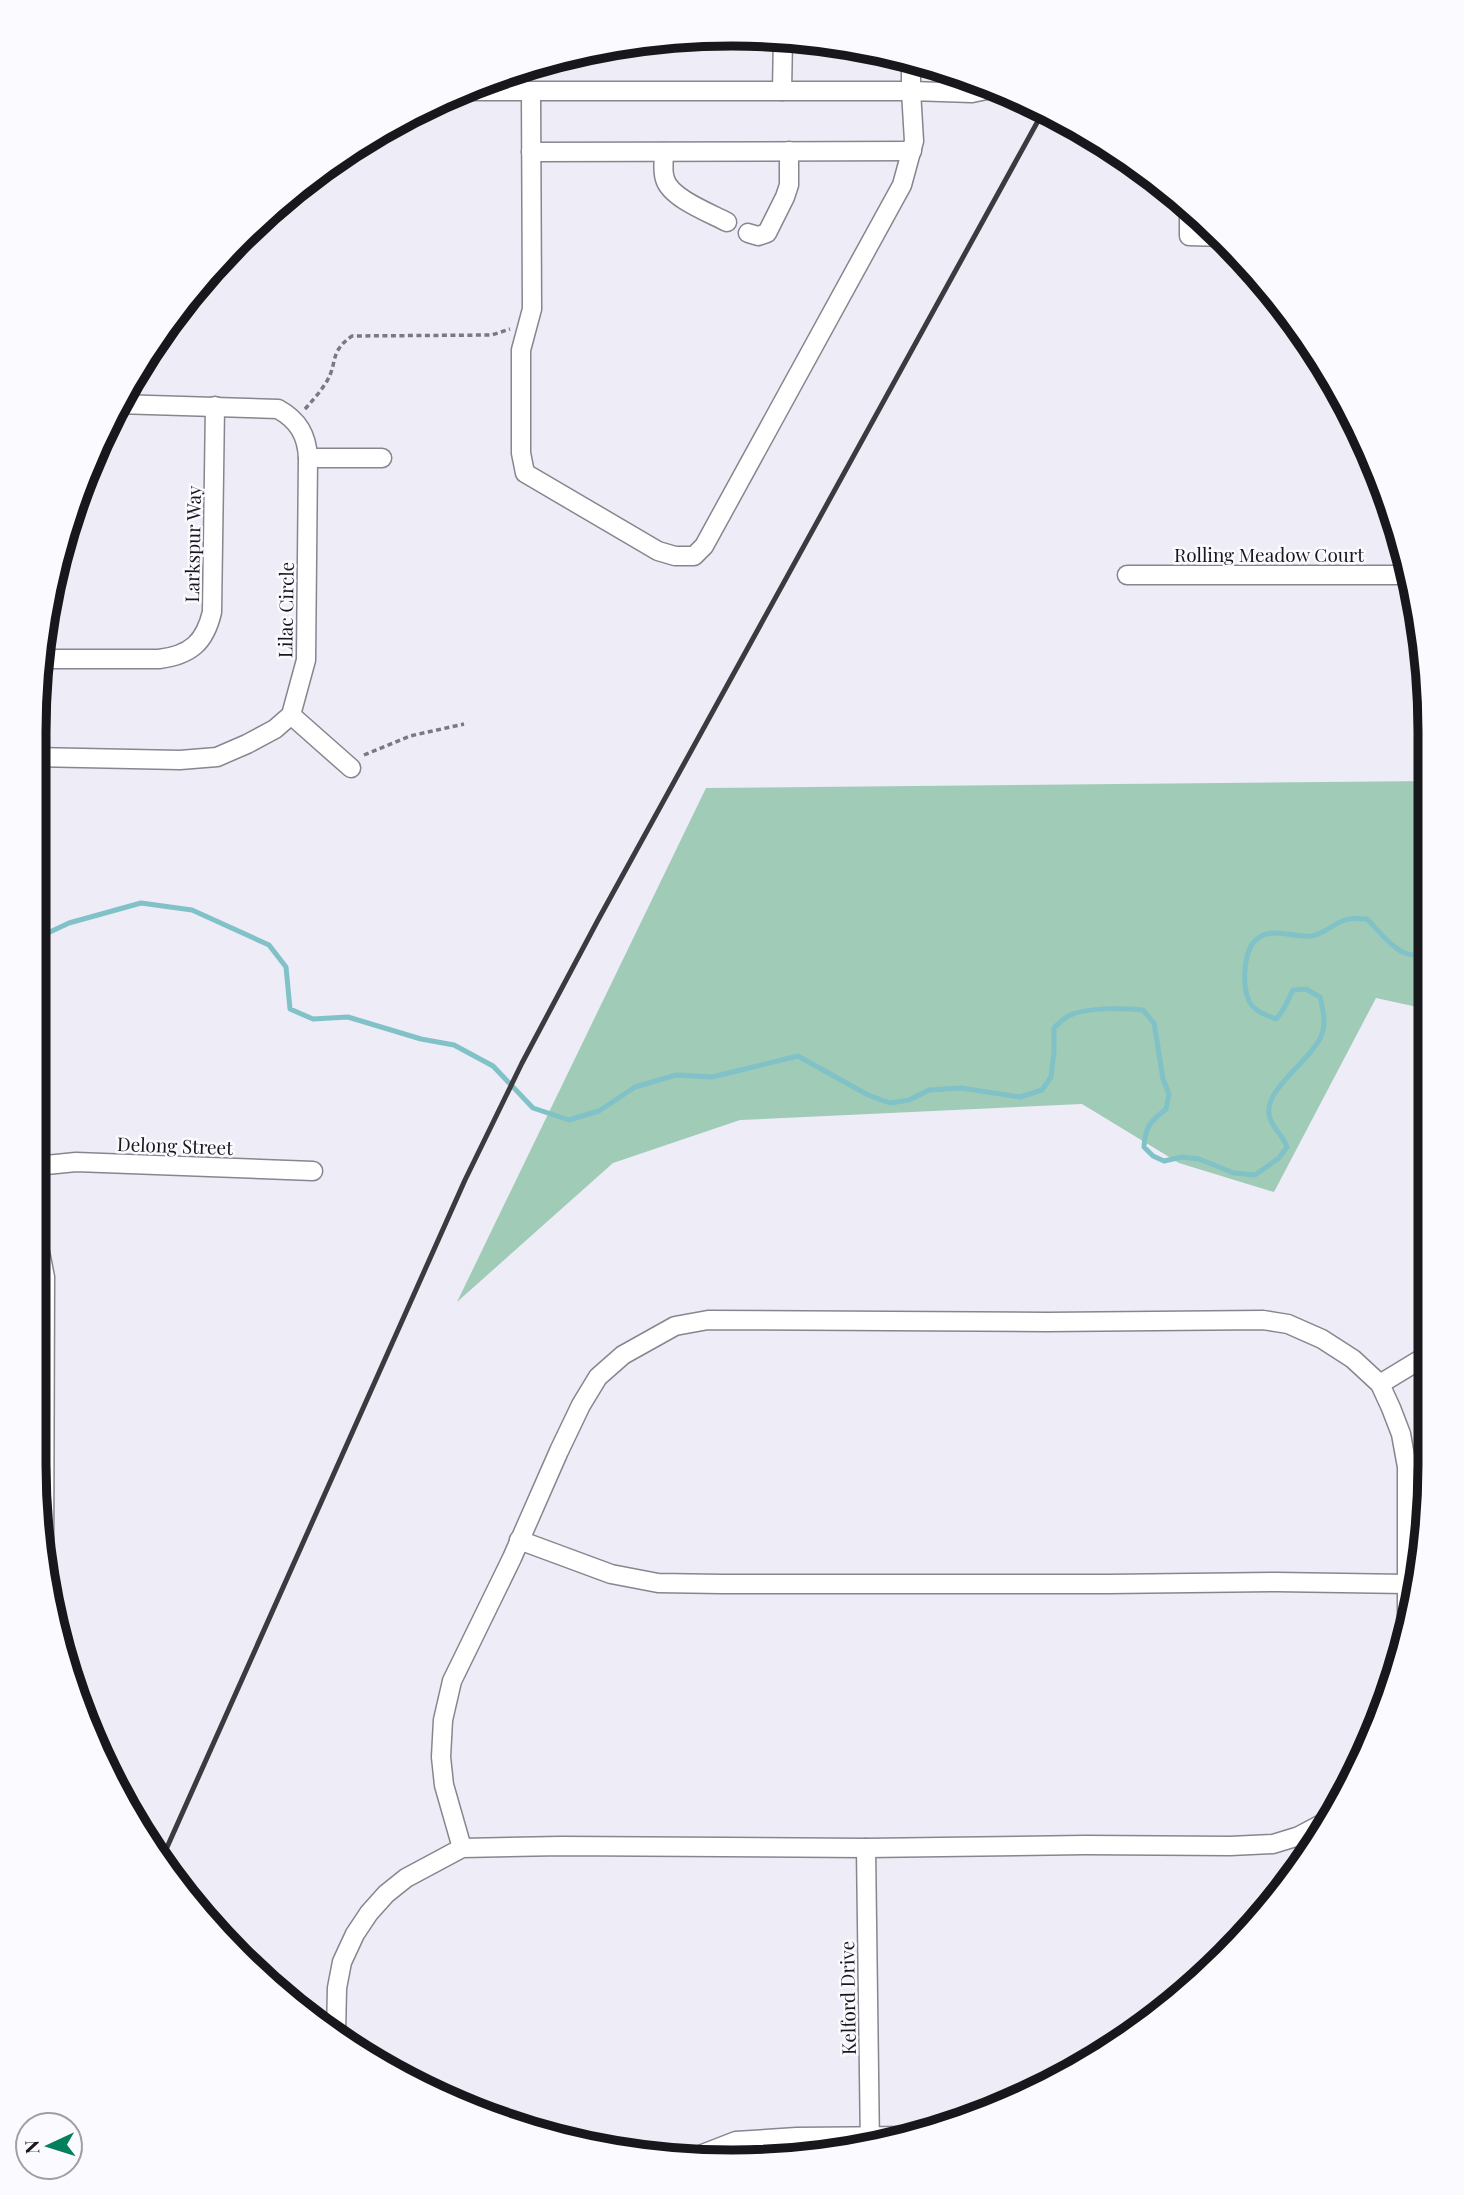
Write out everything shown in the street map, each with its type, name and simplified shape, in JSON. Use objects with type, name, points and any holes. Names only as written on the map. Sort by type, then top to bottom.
[{"type":"street","points":[[782,91],[783,48]]},
{"type":"street","points":[[531,91],[532,309],[522,350],[521,453],[525,473],[658,551],[676,556],[694,556],[704,547],[902,185],[914,141],[911,69]]},
{"type":"street","points":[[487,91],[911,91],[963,86]]},
{"type":"street","points":[[748,233],[758,236],[766,233],[785,197],[789,185],[789,151]]},
{"type":"street","points":[[531,152],[912,151]]},
{"type":"street","points":[[664,152],[664,177],[668,188],[727,222]]},
{"type":"street","points":[[1189,220],[1189,236],[1206,236]]},
{"type":"street","points":[[129,405],[278,409],[295,421]]},
{"type":"street","name":"Larkspur Way","points":[[49,659],[175,657],[201,640],[209,627],[212,612],[215,406]]},
{"type":"street","name":"Lilac Circle","points":[[291,715],[306,660],[308,458],[307,444],[295,421]]},
{"type":"street","points":[[308,458],[383,458]]},
{"type":"street","name":"Rolling Meadow Court","points":[[1127,575],[1400,575]]},
{"type":"street","points":[[46,757],[180,760],[217,757],[275,729],[291,715],[348,765]]},
{"type":"street","name":"Delong Street","points":[[46,1165],[76,1162],[313,1171]]},
{"type":"street","points":[[462,1848],[444,1785],[441,1757],[443,1720],[452,1681],[580,1405],[598,1377],[623,1355],[675,1326],[708,1320],[1264,1320],[1288,1324],[1322,1339],[1353,1359],[1380,1384],[1401,1434],[1407,1467],[1407,1584],[658,1583],[611,1574],[519,1540]]},
{"type":"street","points":[[1380,1384],[1418,1361]]},
{"type":"street","points":[[336,2024],[337,1988],[342,1962],[355,1934],[369,1913],[386,1894],[406,1878],[462,1848],[1230,1846],[1273,1844],[1313,1829]]},
{"type":"street","name":"Kelford Drive","points":[[866,1848],[870,2135]]},
{"type":"street","points":[[715,2149],[736,2141],[834,2142]]},
{"type":"path","points":[[295,421],[329,378],[334,355],[342,343],[352,336],[492,335],[512,328],[518,329],[525,336]]},
{"type":"path","points":[[348,765],[410,737],[464,724]]},
{"type":"green space","points":[[1418,781],[1418,1007],[1376,998],[1274,1192],[1179,1163],[1082,1104],[740,1120],[613,1163],[457,1302],[706,788]]},
{"type":"waterway","points":[[46,934],[69,923],[141,903],[192,910],[269,945],[286,967],[290,1009],[313,1019],[348,1017],[421,1039],[454,1045],[493,1066],[533,1108],[569,1120],[599,1111],[635,1087],[676,1075],[712,1077],[798,1056],[868,1095],[890,1103],[909,1100],[929,1090],[961,1088],[1020,1097],[1042,1090],[1051,1077],[1054,1028],[1066,1017],[1094,1010],[1143,1010],[1154,1023],[1163,1079],[1169,1094],[1166,1109],[1147,1129],[1144,1147],[1153,1156],[1164,1161],[1182,1157],[1199,1159],[1234,1173],[1255,1175],[1279,1158],[1287,1147],[1270,1118],[1270,1104],[1274,1094],[1317,1044],[1324,1020],[1320,997],[1306,989],[1293,990],[1276,1019],[1254,1007],[1249,1001],[1245,977],[1246,959],[1252,944],[1270,933],[1316,935],[1348,919],[1356,918],[1367,919],[1403,952],[1418,955]]},
{"type":"railway","points":[[166,1851],[465,1180],[522,1063],[1040,118]]}]
